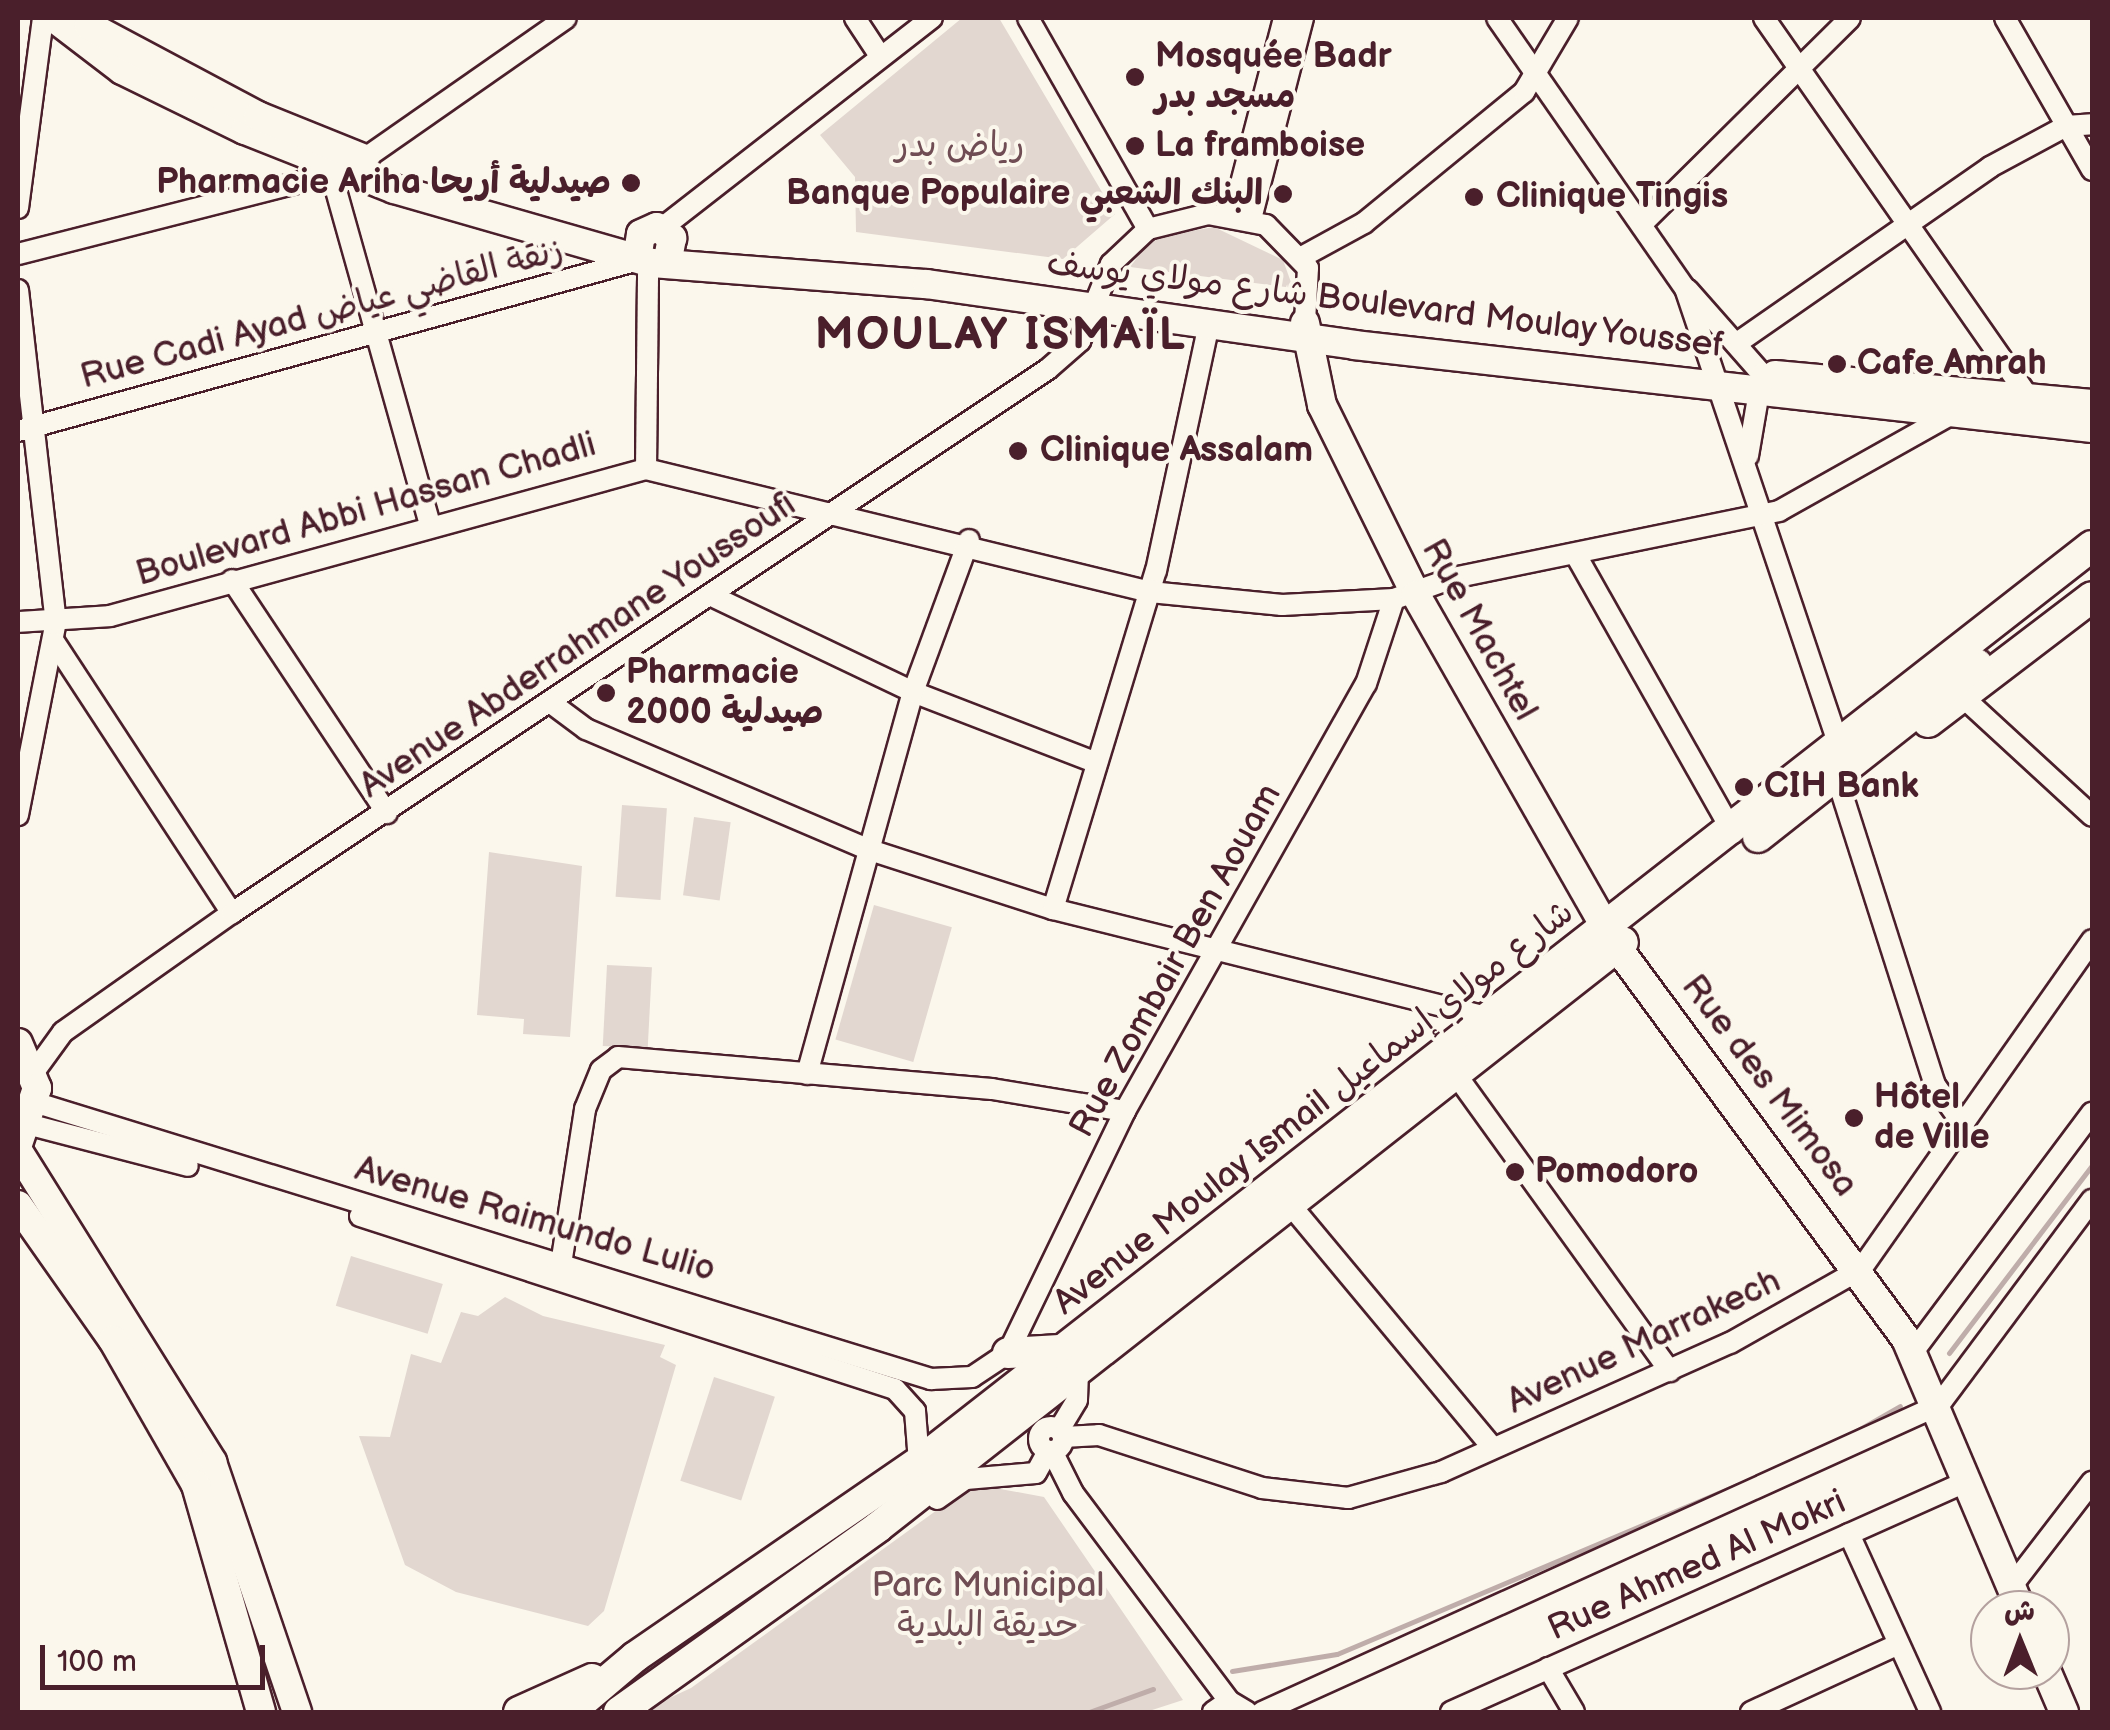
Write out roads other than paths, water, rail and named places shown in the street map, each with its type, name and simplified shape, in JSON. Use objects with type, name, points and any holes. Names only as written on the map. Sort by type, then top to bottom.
[{"type":"highway","points":[[1794,781],[1835,734],[2092,527]]},
{"type":"highway","name":"Avenue Moulay Ismail شارع مولاي إسماعيل","points":[[570,1712],[635,1658],[1069,1361],[1457,1076],[1794,781],[2092,546]]},
{"type":"highway","name":"Avenue Moulay Ismail شارع مولاي إسماعيل","points":[[632,1709],[882,1525],[1069,1361],[1486,1016],[1611,938],[1836,776],[2092,572]]},
{"type":"highway","points":[[1866,751],[1966,700],[2092,597]]},
{"type":"highway","points":[[1008,1353],[1069,1361]]},
{"type":"highway","points":[[519,1712],[635,1658]]},
{"type":"main road","name":"شارع مولاي يوسف Boulevard Moulay Youssef","points":[[78,21],[347,168],[497,221],[653,248],[1098,298],[1305,330]]},
{"type":"main road","name":"شارع مولاي يوسف Boulevard Moulay Youssef","points":[[1098,298],[1209,323],[1718,376],[2092,428]]},
{"type":"main road","name":"Rue Machtel","points":[[1305,330],[1322,405],[1405,597],[1611,938]]},
{"type":"main road","name":"شارع مولاي يوسف Boulevard Moulay Youssef","points":[[1760,382],[2092,404]]},
{"type":"main road","name":"Rue des Mimosa","points":[[1611,938],[1861,1270],[1913,1352],[1939,1405],[2013,1590]]},
{"type":"main road","points":[[18,1042],[34,1072],[26,1131],[212,1462],[297,1712]]},
{"type":"main road","points":[[18,1205],[114,1340],[196,1485],[261,1712]]},
{"type":"street","points":[[18,208],[30,60],[26,18]]},
{"type":"street","points":[[30,60],[43,18]]},
{"type":"street","points":[[18,254],[347,168],[536,25],[566,18]]},
{"type":"street","points":[[855,18],[880,56]]},
{"type":"street","points":[[646,468],[653,248],[880,56],[932,18]]},
{"type":"street","points":[[1028,18],[1148,229],[1242,216],[1300,258],[1312,283],[1305,330]]},
{"type":"street","points":[[1242,216],[1284,18]]},
{"type":"street","points":[[1242,216],[1302,18]]},
{"type":"street","points":[[1497,18],[1686,288],[1740,341],[1760,382],[1748,458]]},
{"type":"street","points":[[1300,258],[1393,201],[1540,76],[1568,18]]},
{"type":"street","points":[[1764,18],[1913,222],[2029,398]]},
{"type":"street","points":[[1643,223],[1804,72],[1850,18]]},
{"type":"street","points":[[2005,18],[2092,170]]},
{"type":"street","points":[[1740,341],[1913,222],[2066,126],[2092,124]]},
{"type":"street","points":[[347,168],[374,334],[429,521]]},
{"type":"street","name":"Avenue Abderrahmane Youssoufi","points":[[34,1072],[63,1032],[232,913],[712,596],[1062,358],[1119,254],[1148,229]]},
{"type":"street","name":"Rue Cadi Ayad زنقة القاضي عياض","points":[[27,428],[374,334],[653,248]]},
{"type":"street","points":[[1686,288],[1748,458],[1835,734]]},
{"type":"street","points":[[18,290],[27,428],[56,622],[18,811]]},
{"type":"street","points":[[1053,909],[1150,592],[1209,323]]},
{"type":"street","name":"Boulevard Abbi Hassan Chadli","points":[[18,622],[110,616],[429,521],[646,468],[970,540],[1150,592],[1282,605],[1405,597],[1453,578],[1577,557],[1765,516],[1816,497],[1959,410]]},
{"type":"street","points":[[807,1074],[913,692],[970,540]]},
{"type":"street","points":[[1577,557],[1733,832]]},
{"type":"street","points":[[232,580],[387,813]]},
{"type":"street","points":[[712,596],[913,692],[1097,763]]},
{"type":"street","name":"Rue Zombair Ben Aouam","points":[[1008,1353],[1125,1111],[1366,684],[1405,597]]},
{"type":"street","points":[[54,643],[232,913]]},
{"type":"street","points":[[1966,700],[2092,816]]},
{"type":"street","points":[[551,703],[586,729],[867,850],[1053,909],[1486,1016]]},
{"type":"street","points":[[1836,776],[1935,1085],[1964,1126]]},
{"type":"street","name":"Avenue Marrakech","points":[[1056,1442],[1099,1435],[1262,1488],[1330,1500],[1408,1484],[1670,1371],[1861,1270],[2092,940]]},
{"type":"street","name":"Avenue Abderrahmane Youssoufi","points":[[18,1042],[63,1032]]},
{"type":"street","points":[[560,1270],[585,1109],[611,1061],[807,1074],[1125,1111]]},
{"type":"street","points":[[1457,1076],[1670,1371]]},
{"type":"street","points":[[1913,1352],[2092,1114]]},
{"type":"street","name":"Avenue Raimundo Lulio","points":[[26,1131],[560,1270],[932,1380],[972,1378],[1008,1353]]},
{"type":"street","points":[[1262,1712],[1939,1405],[2092,1200]]},
{"type":"street","points":[[1288,1202],[1492,1447]]},
{"type":"street","name":"Avenue Raimundo Lulio","points":[[560,1270],[895,1388],[915,1411],[919,1462]]},
{"type":"street","points":[[1028,1476],[1056,1442],[1078,1400],[1069,1361]]},
{"type":"street","points":[[1056,1442],[1071,1490],[1203,1678],[1229,1708],[1286,1698]]},
{"type":"street","points":[[882,1525],[915,1515],[966,1479],[1028,1476],[1071,1490]]},
{"type":"street","name":"Rue Ahmed Al Mokri","points":[[1450,1712],[1970,1480]]},
{"type":"street","points":[[2021,1590],[2092,1482]]},
{"type":"street","points":[[1849,1534],[1930,1712]]},
{"type":"street","points":[[1750,1712],[1897,1645]]},
{"type":"street","points":[[1548,1668],[1574,1712]]},
{"type":"waterway","points":[[1949,1353],[2092,1165]]},
{"type":"waterway","points":[[1853,1433],[1900,1406]]},
{"type":"waterway","points":[[1232,1671],[1337,1654],[1738,1485]]},
{"type":"waterway","points":[[1089,1712],[1153,1689]]},
{"type":"place","name":"Mosquée Badr مسجد بدر","points":[[1135,77]]},
{"type":"place","name":"La framboise","points":[[1135,146]]},
{"type":"place","name":"Pharmacie Ariha صيدلية أريحا","points":[[631,183]]},
{"type":"place","name":"Banque Populaire البنك الشعبي","points":[[1283,194]]},
{"type":"place","name":"Clinique Tingis","points":[[1474,197]]},
{"type":"place","name":"Cafe Amrah","points":[[1837,364]]},
{"type":"place","name":"Clinique Assalam","points":[[1018,451]]},
{"type":"place","name":"Pharmacie 2000 صيدلية","points":[[606,693]]},
{"type":"place","name":"CIH Bank","points":[[1744,787]]},
{"type":"place","name":"Hôtel de Ville","points":[[1854,1118]]},
{"type":"place","name":"Pomodoro","points":[[1515,1172]]},
{"type":"district","name":"MOULAY ISMAÏL","points":[[1001,336]]},
{"type":"park label","name":"رياض بدر","points":[[960,146]]},
{"type":"park label","name":"Parc Municipal حديقة البلدية","points":[[988,1606]]}]
